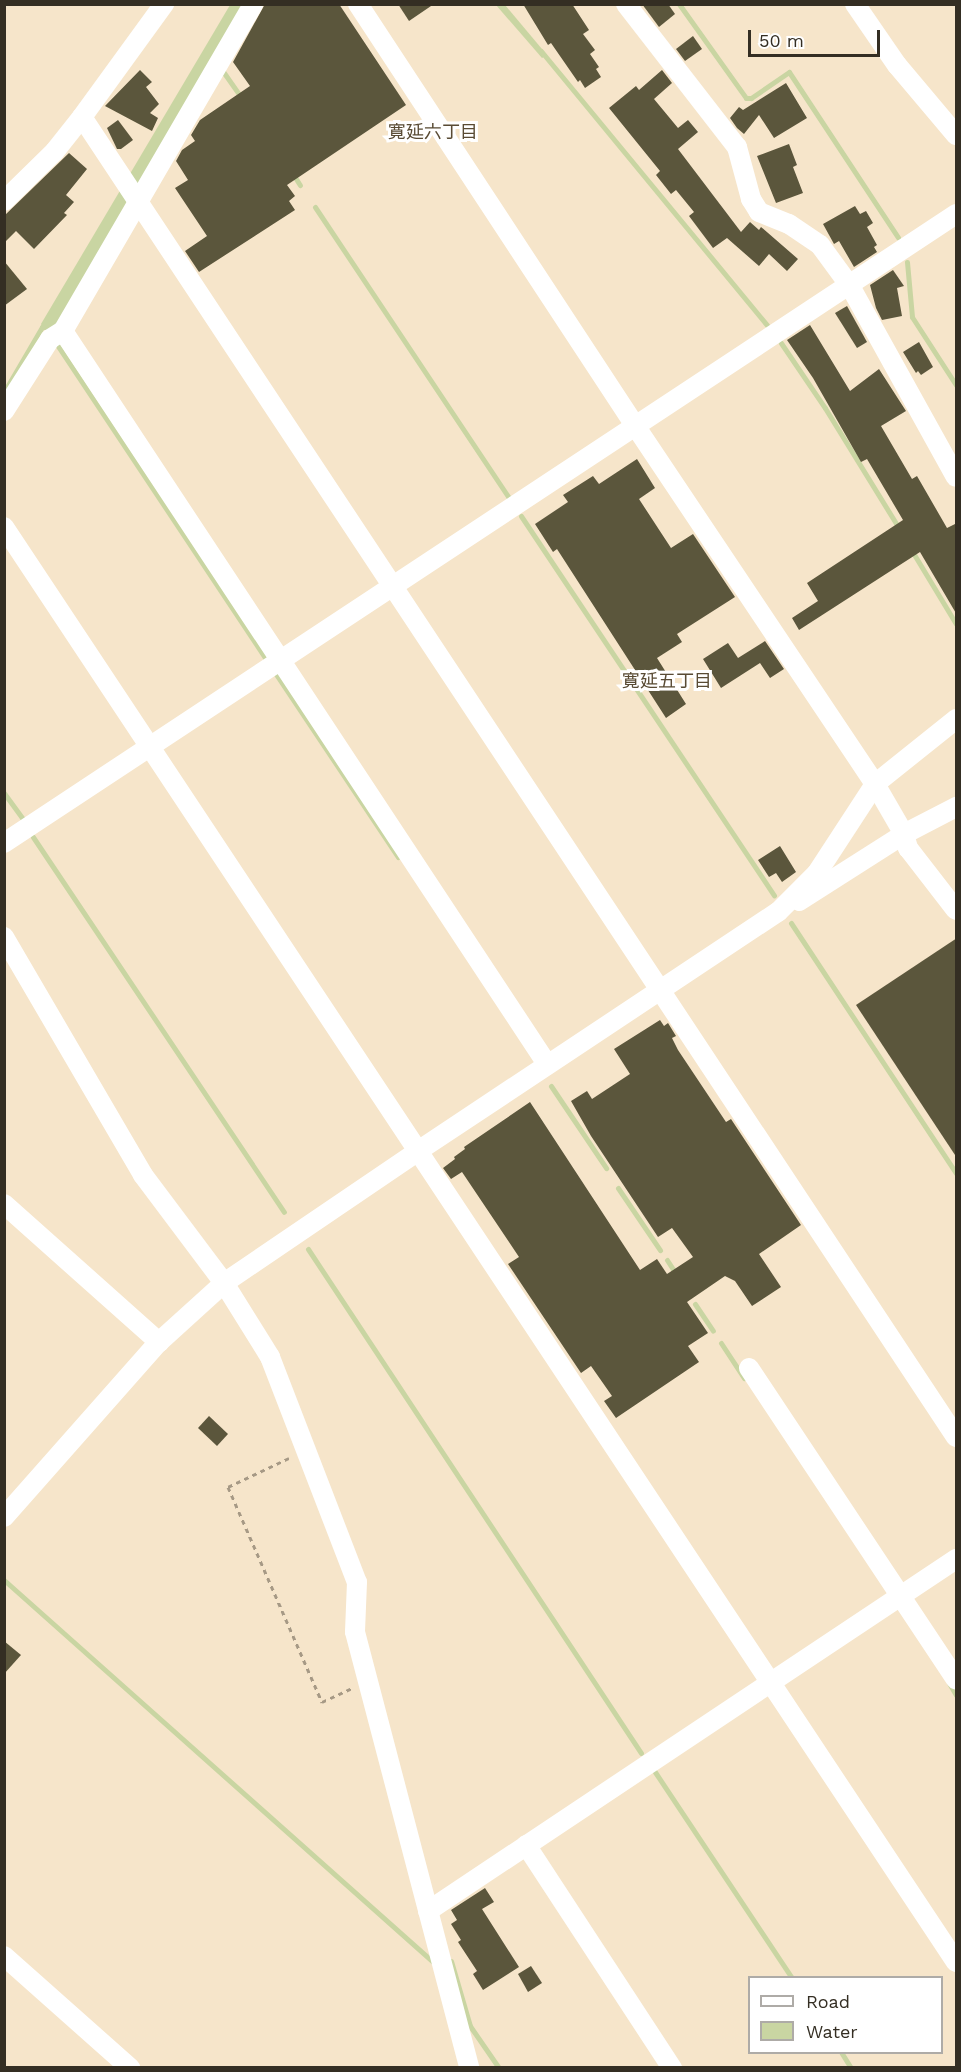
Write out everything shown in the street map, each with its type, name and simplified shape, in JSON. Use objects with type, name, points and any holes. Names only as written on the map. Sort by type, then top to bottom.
[{"type":"street","points":[[4,201],[55,151],[164,4]]},
{"type":"street","points":[[4,411],[51,339],[63,331],[132,193],[253,4]]},
{"type":"street","points":[[358,4],[636,427],[875,784],[904,834],[908,848],[957,910]]},
{"type":"street","points":[[626,4],[737,147],[751,199],[759,212],[789,224],[820,245],[850,286],[957,477]]},
{"type":"street","points":[[855,4],[897,65],[957,135]]},
{"type":"street","points":[[82,117],[957,1437]]},
{"type":"street","points":[[4,843],[957,214]]},
{"type":"street","points":[[63,331],[547,1064]]},
{"type":"street","points":[[4,526],[957,1962]]},
{"type":"street","points":[[778,912],[817,873],[875,784],[957,719]]},
{"type":"street","points":[[4,1517],[159,1342],[224,1283],[547,1064],[778,912],[821,888],[904,834],[957,807]]},
{"type":"street","points":[[4,938],[143,1175],[224,1283],[270,1357],[357,1582],[355,1632],[428,1911],[465,2065]]},
{"type":"street","points":[[4,1204],[159,1342]]},
{"type":"street","points":[[749,1368],[957,1680]]},
{"type":"street","points":[[428,1911],[957,1559]]},
{"type":"street","points":[[526,1845],[672,2067]]},
{"type":"street","points":[[4,1956],[130,2067]]},
{"type":"path","points":[[307,1450],[228,1486],[322,1702],[368,1681]]},
{"type":"water","points":[[230,5],[244,5],[54,329],[43,329],[41,324]]},
{"type":"water","points":[[496,5],[505,5],[547,55],[542,58]]},
{"type":"building","points":[[265,4],[339,4],[406,105],[287,185],[295,196],[289,201],[295,210],[199,272],[185,251],[207,236],[175,188],[188,180],[176,161],[182,150],[195,141],[191,135],[200,120],[250,86],[233,62]]},
{"type":"building","points":[[398,4],[434,4],[409,21]]},
{"type":"building","points":[[523,4],[572,4],[589,30],[583,34],[595,50],[590,54],[599,67],[596,69],[601,77],[585,88],[580,80],[578,82],[551,43],[548,45]]},
{"type":"building","points":[[642,4],[668,4],[675,14],[659,27]]},
{"type":"building","points":[[693,36],[702,49],[685,61],[676,49]]},
{"type":"building","points":[[140,70],[152,82],[146,87],[159,104],[150,113],[158,118],[152,131],[105,106]]},
{"type":"building","points":[[662,70],[672,83],[654,99],[678,128],[688,120],[698,132],[678,149],[741,232],[750,222],[759,230],[761,227],[798,259],[787,271],[769,254],[759,266],[727,238],[713,248],[689,216],[694,212],[676,190],[671,194],[656,175],[660,171],[609,108],[636,86],[639,90]]},
{"type":"building","points":[[786,83],[807,118],[774,138],[759,115],[744,134],[737,128],[730,118],[739,107],[743,110]]},
{"type":"building","points":[[118,120],[133,140],[121,149],[117,149],[107,128]]},
{"type":"building","points":[[789,144],[797,165],[793,167],[803,193],[776,203],[757,156]]},
{"type":"building","points":[[69,153],[87,169],[66,195],[74,202],[64,213],[67,215],[34,249],[16,231],[4,243],[4,216]]},
{"type":"building","points":[[855,206],[860,214],[866,211],[873,223],[867,227],[877,245],[874,247],[877,252],[854,267],[839,241],[834,244],[823,224]]},
{"type":"building","points":[[4,261],[27,289],[4,306]]},
{"type":"building","points":[[893,270],[904,286],[897,288],[902,316],[882,320],[870,285]]},
{"type":"building","points":[[847,306],[867,342],[857,348],[835,313]]},
{"type":"building","points":[[810,325],[850,391],[879,369],[906,411],[881,426],[912,479],[917,476],[947,528],[957,523],[957,615],[920,552],[799,630],[792,618],[818,601],[807,583],[903,520],[867,459],[861,462],[813,378],[787,340]]},
{"type":"building","points":[[919,342],[933,367],[921,375],[918,371],[916,373],[903,352]]},
{"type":"building","points":[[637,459],[655,488],[639,499],[671,548],[693,534],[735,597],[677,634],[682,642],[657,658],[686,704],[666,718],[557,549],[553,552],[535,524],[568,502],[563,495],[593,476],[599,484]]},
{"type":"building","points":[[765,641],[784,669],[770,678],[760,663],[721,688],[703,659],[728,643],[738,658]]},
{"type":"building","points":[[780,846],[796,872],[782,882],[776,873],[769,877],[758,860]]},
{"type":"building","points":[[957,938],[957,1158],[856,1005]]},
{"type":"building","points":[[660,1020],[664,1026],[668,1023],[676,1036],[672,1038],[678,1050],[726,1122],[731,1119],[801,1225],[759,1254],[781,1287],[752,1306],[735,1281],[725,1276],[687,1302],[708,1333],[688,1346],[699,1362],[616,1418],[604,1401],[612,1396],[591,1366],[581,1373],[508,1264],[519,1257],[462,1172],[451,1179],[443,1168],[465,1149],[464,1147],[530,1102],[640,1270],[657,1259],[667,1274],[693,1257],[672,1228],[658,1237],[591,1136],[571,1101],[587,1091],[592,1099],[630,1074],[614,1049]]},
{"type":"building","points":[[209,1416],[228,1434],[217,1446],[198,1428]]},
{"type":"building","points":[[4,1641],[21,1655],[4,1674]]},
{"type":"building","points":[[485,1888],[494,1902],[482,1909],[519,1967],[483,1990],[473,1974],[477,1971],[458,1942],[461,1940],[451,1924],[457,1920],[451,1910]]},
{"type":"building","points":[[531,1966],[542,1983],[528,1992],[518,1974]]},
{"type":"waterway","points":[[679,4],[746,98],[751,98],[789,72],[898,237]]},
{"type":"waterway","points":[[541,51],[767,325]]},
{"type":"waterway","points":[[222,70],[242,99]]},
{"type":"waterway","points":[[293,174],[300,185]]},
{"type":"waterway","points":[[315,207],[509,498]]},
{"type":"waterway","points":[[907,262],[912,317],[956,385]]},
{"type":"waterway","points":[[4,392],[42,327],[47,327]]},
{"type":"waterway","points":[[781,343],[825,408],[900,530]]},
{"type":"waterway","points":[[58,346],[265,657]]},
{"type":"waterway","points":[[521,516],[774,895]]},
{"type":"waterway","points":[[912,551],[956,624]]},
{"type":"waterway","points":[[276,674],[398,857]]},
{"type":"waterway","points":[[4,793],[22,818]]},
{"type":"waterway","points":[[33,837],[284,1212]]},
{"type":"waterway","points":[[791,923],[956,1173]]},
{"type":"waterway","points":[[551,1086],[606,1168]]},
{"type":"waterway","points":[[618,1188],[660,1250]]},
{"type":"waterway","points":[[308,1249],[641,1753]]},
{"type":"waterway","points":[[667,1260],[676,1274]]},
{"type":"waterway","points":[[695,1304],[713,1331]]},
{"type":"waterway","points":[[721,1343],[744,1378]]},
{"type":"waterway","points":[[4,1580],[433,1962]]},
{"type":"waterway","points":[[949,1683],[956,1695]]},
{"type":"waterway","points":[[655,1772],[791,1976]]},
{"type":"waterway","points":[[451,1961],[470,2026],[499,2068]]},
{"type":"waterway","points":[[842,2054],[851,2068]]},
{"type":"district","name":"寛延六丁目","points":[[433,132]]},
{"type":"district","name":"寛延五丁目","points":[[667,681]]}]
